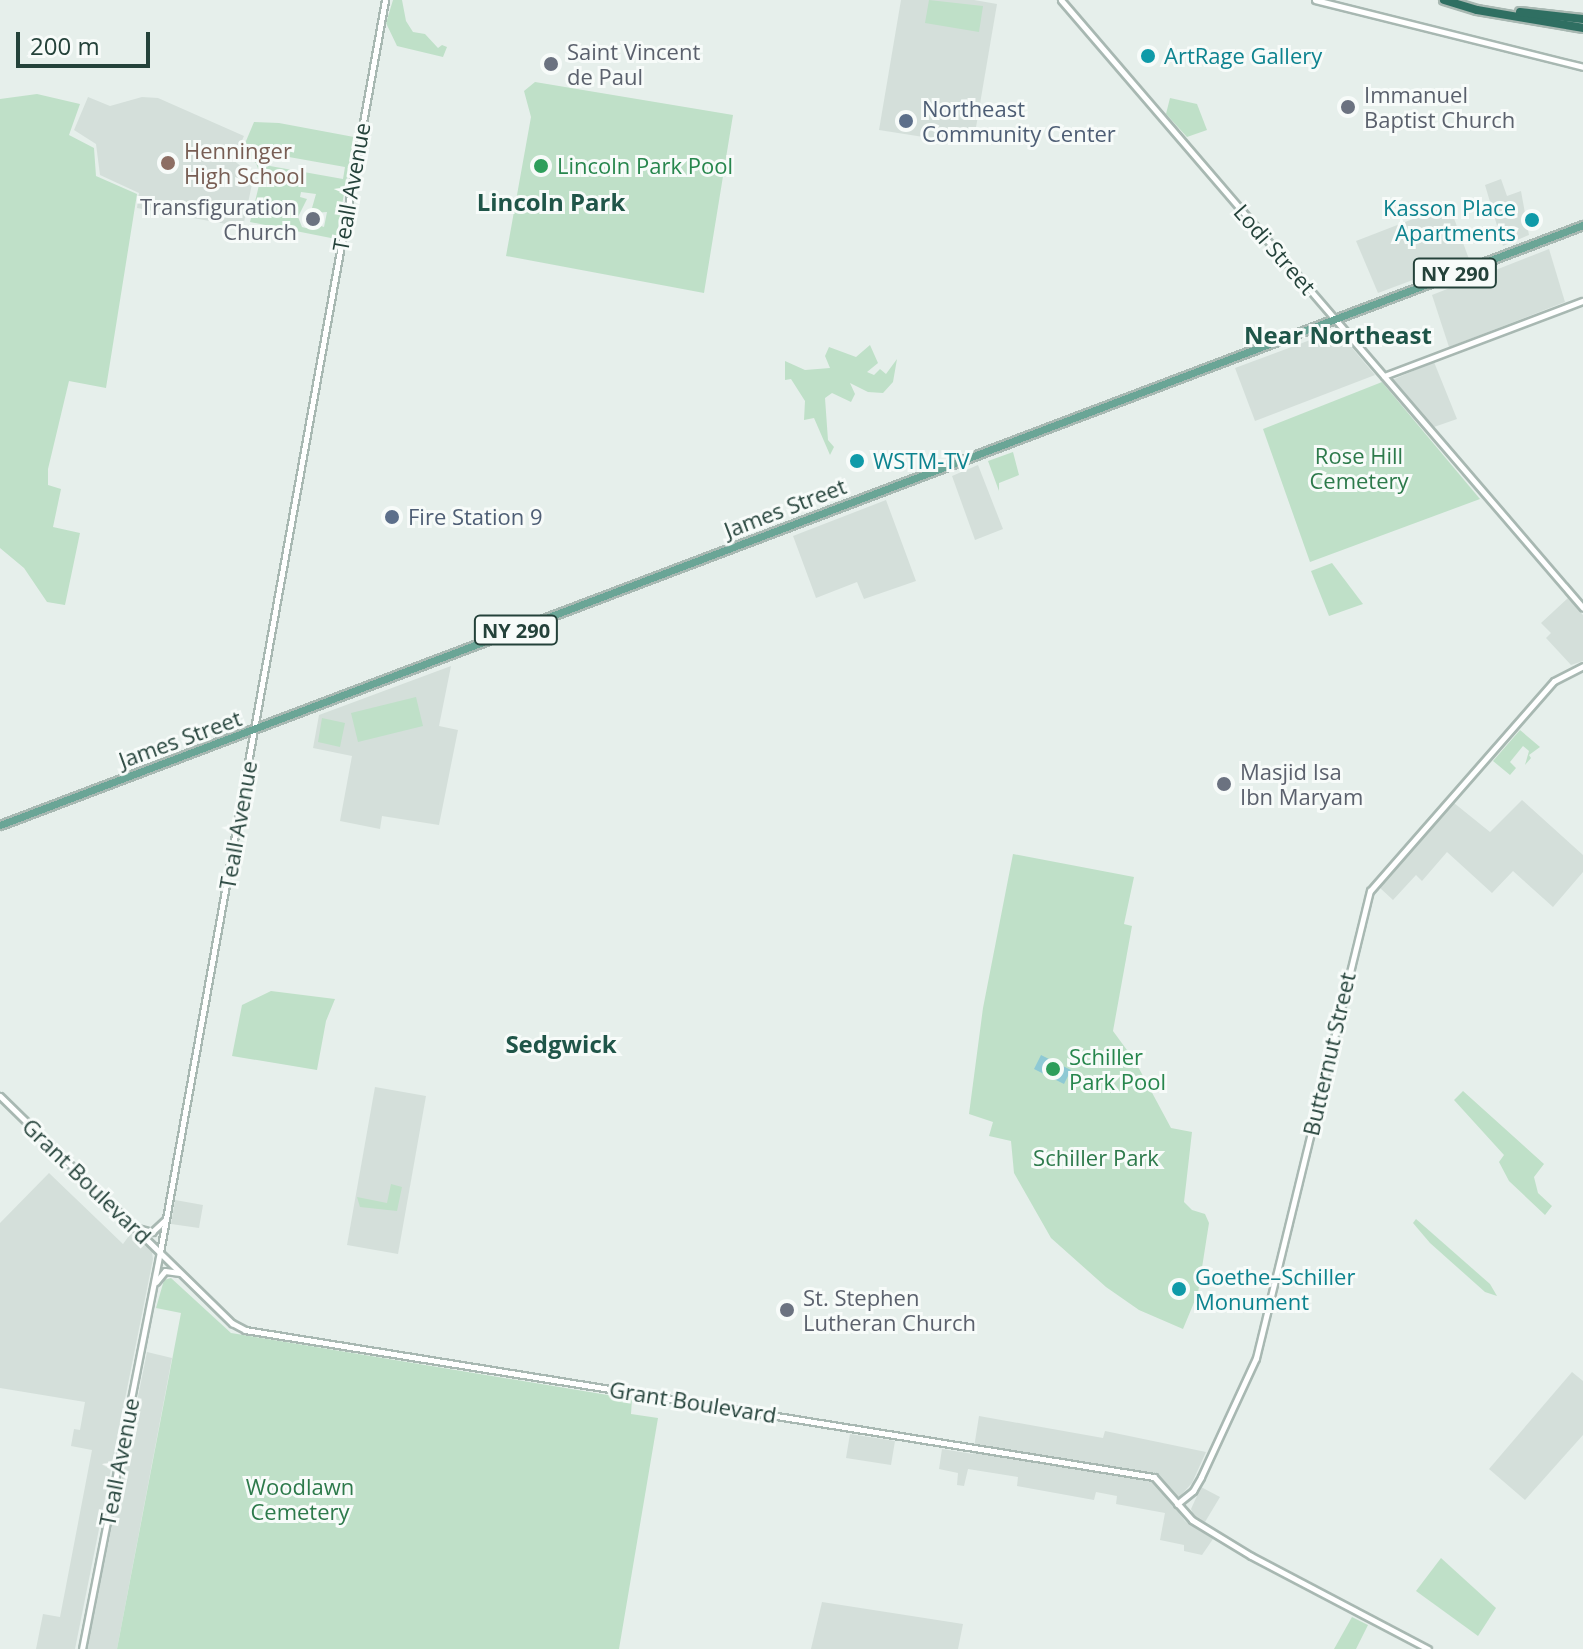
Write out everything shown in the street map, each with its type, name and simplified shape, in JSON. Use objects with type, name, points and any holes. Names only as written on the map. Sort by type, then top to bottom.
[{"type":"highway","points":[[1444,0],[1494,11],[1583,19]]},
{"type":"highway","points":[[1453,0],[1494,11]]},
{"type":"highway","points":[[1509,13],[1583,28]]},
{"type":"main road","name":"James Street","points":[[0,825],[1583,225]]},
{"type":"street","name":"Teall Avenue","points":[[82,1649],[160,1252],[385,0]]},
{"type":"street","name":"Lodi Street","points":[[1061,0],[1583,608]]},
{"type":"street","points":[[1315,0],[1583,67]]},
{"type":"street","points":[[1384,376],[1583,301]]},
{"type":"street","name":"Butternut Street","points":[[1177,1504],[1193,1491],[1201,1477],[1256,1358],[1370,891],[1554,681],[1583,666]]},
{"type":"street","name":"Grant Boulevard","points":[[0,1096],[232,1323],[245,1330],[1154,1477],[1162,1481],[1192,1520],[1251,1556],[1428,1649]]},
{"type":"street","points":[[133,1226],[152,1232],[165,1219]]},
{"type":"street","points":[[152,1291],[165,1271],[180,1273]]},
{"type":"shaded area","points":[[901,0],[974,0],[997,4],[974,139],[968,144],[879,130]]},
{"type":"shaded area","name":"Henninger High School","points":[[88,97],[110,106],[142,97],[158,98],[244,136],[233,160],[250,173],[252,184],[243,227],[137,208],[139,193],[100,175],[96,144],[74,130]]},
{"type":"shaded area","points":[[1501,179],[1507,196],[1521,191],[1529,235],[1503,246],[1485,185]]},
{"type":"shaded area","points":[[1449,205],[1469,259],[1378,293],[1356,241]]},
{"type":"shaded area","points":[[1549,249],[1565,302],[1449,347],[1432,295]]},
{"type":"shaded area","points":[[1337,330],[1375,375],[1255,421],[1235,368]]},
{"type":"shaded area","points":[[1434,362],[1457,419],[1434,427],[1392,380]]},
{"type":"shaded area","points":[[978,465],[1003,529],[975,540],[952,476]]},
{"type":"shaded area","points":[[886,500],[916,581],[864,599],[857,582],[816,598],[793,536]]},
{"type":"shaded area","points":[[1568,598],[1583,615],[1583,661],[1571,665],[1546,638],[1551,633],[1541,623]]},
{"type":"shaded area","points":[[451,666],[439,726],[458,730],[439,825],[382,816],[380,829],[340,821],[352,756],[313,748],[319,715]]},
{"type":"shaded area","points":[[1522,800],[1583,855],[1583,872],[1553,907],[1513,871],[1492,893],[1447,852],[1422,881],[1416,875],[1393,900],[1379,887],[1454,803],[1490,832]]},
{"type":"shaded area","points":[[375,1087],[426,1096],[398,1254],[347,1245]]},
{"type":"shaded area","points":[[49,1173],[123,1244],[131,1233],[152,1252],[153,1259],[75,1649],[36,1649],[43,1614],[60,1617],[92,1450],[71,1446],[74,1429],[80,1430],[85,1402],[0,1388],[0,1223]]},
{"type":"shaded area","points":[[175,1200],[203,1205],[199,1228],[171,1224]]},
{"type":"shaded area","points":[[147,1352],[172,1358],[117,1649],[87,1649]]},
{"type":"shaded area","points":[[1572,1372],[1583,1381],[1583,1435],[1525,1500],[1489,1469]]},
{"type":"shaded area","points":[[979,1416],[1103,1438],[1105,1431],[1206,1452],[1192,1483],[1173,1504],[1185,1521],[1213,1539],[1202,1555],[1184,1551],[1184,1545],[1160,1540],[1165,1513],[1116,1504],[1117,1496],[1096,1492],[1094,1500],[1017,1486],[1018,1477],[968,1469],[964,1486],[957,1485],[958,1473],[939,1469],[942,1449],[973,1454]]},
{"type":"shaded area","points":[[850,1434],[895,1441],[891,1465],[846,1458]]},
{"type":"shaded area","points":[[1201,1487],[1220,1497],[1205,1522],[1194,1516],[1191,1509]]},
{"type":"shaded area","points":[[822,1602],[963,1624],[958,1649],[811,1649]]},
{"type":"green space","points":[[393,0],[402,0],[406,21],[413,32],[425,34],[438,48],[442,45],[447,47],[443,57],[397,46],[386,23]]},
{"type":"green space","points":[[929,0],[983,6],[979,32],[925,23]]},
{"type":"green space","name":"Lincoln Park","points":[[535,82],[733,115],[704,293],[506,256],[531,117],[524,91]]},
{"type":"green space","points":[[37,94],[80,104],[69,135],[94,148],[96,176],[137,194],[106,388],[69,381],[48,469],[48,485],[61,489],[53,527],[80,533],[65,605],[47,602],[24,568],[0,548],[0,99]]},
{"type":"green space","points":[[1170,98],[1197,104],[1207,130],[1187,137],[1166,114]]},
{"type":"green space","points":[[254,122],[279,123],[354,137],[336,239],[250,222],[261,177],[256,163],[241,153]],"holes":[[[272,154],[345,167],[343,179],[270,166]],[[301,192],[316,194],[312,208],[314,213],[327,212],[324,227],[312,223],[306,228],[302,227],[298,217],[307,199],[300,197]]]},
{"type":"green space","points":[[870,345],[878,363],[867,372],[874,375],[880,369],[886,374],[897,359],[893,382],[883,393],[868,392],[850,383],[855,394],[851,402],[832,393],[825,398],[828,440],[834,447],[830,455],[814,418],[804,420],[805,401],[791,379],[785,380],[785,361],[805,370],[830,368],[825,356],[829,347],[856,357]]},
{"type":"green space","name":"Rose Hill Cemetery","points":[[1382,382],[1480,499],[1310,562],[1263,429]]},
{"type":"green space","points":[[1013,452],[1019,475],[999,483],[999,491],[988,461]]},
{"type":"green space","points":[[1332,563],[1363,604],[1329,616],[1311,571]]},
{"type":"green space","points":[[416,697],[423,726],[358,742],[351,713]]},
{"type":"green space","points":[[322,718],[345,723],[340,747],[318,742]]},
{"type":"green space","points":[[1520,730],[1540,747],[1529,755],[1531,758],[1525,765],[1529,751],[1523,746],[1510,762],[1516,768],[1510,775],[1493,761]]},
{"type":"green space","name":"Schiller Park","points":[[1013,854],[1134,877],[1124,924],[1132,926],[1113,1031],[1135,1061],[1171,1128],[1192,1132],[1184,1202],[1192,1210],[1205,1214],[1209,1223],[1198,1293],[1183,1329],[1139,1310],[1106,1287],[1051,1238],[1014,1173],[1011,1141],[989,1136],[993,1122],[969,1114],[983,1008]]},
{"type":"green space","points":[[271,991],[335,999],[326,1021],[317,1070],[232,1056],[242,1005]]},
{"type":"green space","points":[[1463,1091],[1544,1164],[1534,1177],[1538,1193],[1552,1206],[1545,1215],[1509,1181],[1499,1162],[1504,1155],[1454,1100]]},
{"type":"green space","points":[[391,1184],[402,1187],[397,1211],[360,1207],[357,1197],[387,1203]]},
{"type":"green space","points":[[1416,1219],[1490,1284],[1497,1296],[1485,1292],[1430,1243],[1413,1223]]},
{"type":"green space","name":"Woodlawn Cemetery","points":[[171,1278],[231,1333],[632,1399],[631,1414],[658,1418],[619,1649],[117,1649],[181,1313],[156,1308],[164,1280]]},
{"type":"green space","points":[[1441,1558],[1496,1608],[1478,1636],[1416,1591]]},
{"type":"green space","points":[[1352,1617],[1368,1625],[1356,1649],[1334,1649]]},
{"type":"water","name":"Schiller Park Pool","points":[[1041,1055],[1071,1070],[1064,1084],[1034,1069]]},
{"type":"place","name":"ArtRage Gallery","points":[[1148,56]]},
{"type":"place","name":"Saint Vincent de Paul","points":[[551,64]]},
{"type":"place","name":"Immanuel Baptist Church","points":[[1348,107]]},
{"type":"place","name":"Northeast Community Center","points":[[906,121]]},
{"type":"place","name":"Henninger High School","points":[[168,163]]},
{"type":"place","name":"Lincoln Park Pool","points":[[541,166]]},
{"type":"place","name":"Transfiguration Church","points":[[313,219]]},
{"type":"place","name":"Kasson Place Apartments","points":[[1532,220]]},
{"type":"place","name":"WSTM-TV","points":[[857,461]]},
{"type":"place","name":"Fire Station 9","points":[[392,517]]},
{"type":"place","name":"Masjid Isa Ibn Maryam","points":[[1224,784]]},
{"type":"place","name":"Schiller Park Pool","points":[[1053,1069]]},
{"type":"place","name":"Goethe–Schiller Monument","points":[[1179,1289]]},
{"type":"place","name":"St. Stephen Lutheran Church","points":[[787,1310]]},
{"type":"district","name":"Lincoln Park","points":[[551,202]]},
{"type":"district","name":"Near Northeast","points":[[1338,335]]},
{"type":"district","name":"Sedgwick","points":[[561,1044]]}]
